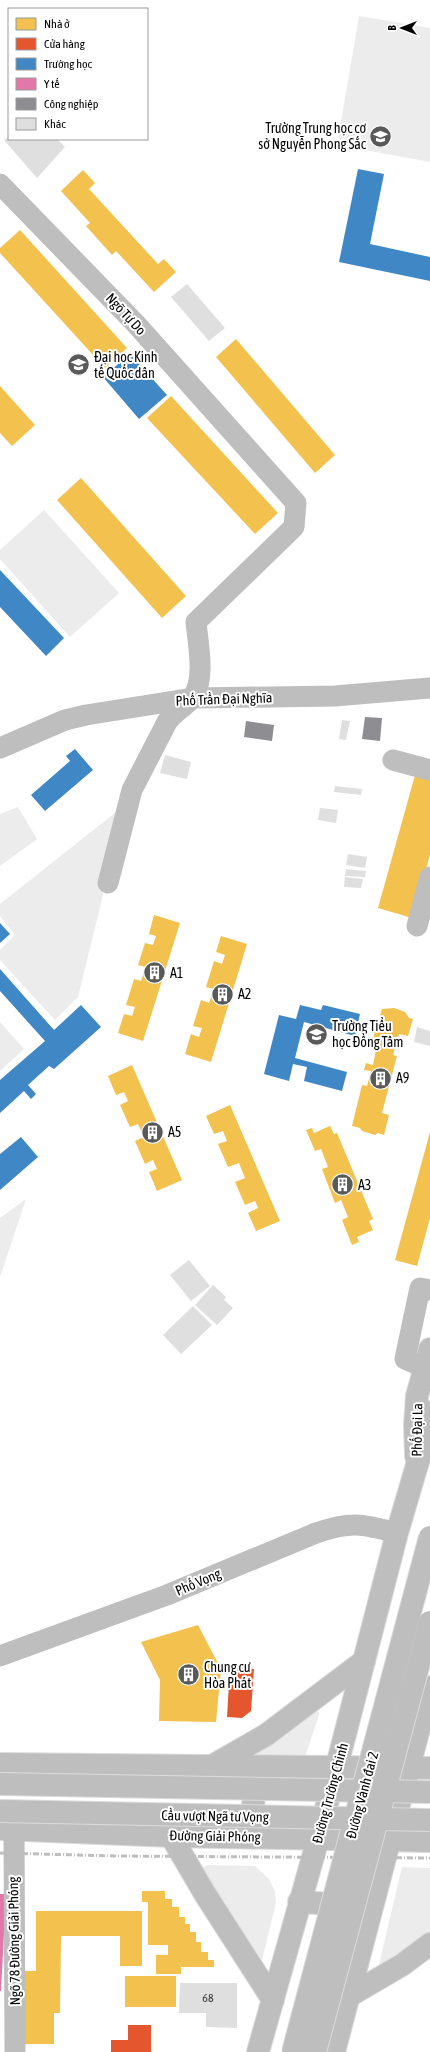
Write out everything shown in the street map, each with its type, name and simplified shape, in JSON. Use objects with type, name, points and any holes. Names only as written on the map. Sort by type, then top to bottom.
[{"type":"main road","name":"Phố Đại La","points":[[417,1464],[415,1425],[417,1396],[427,1359]]},
{"type":"main road","points":[[417,1464],[430,1412]]},
{"type":"main road","name":"Phố Đại La","points":[[397,1533],[417,1464],[430,1431]]},
{"type":"main road","name":"Đường Trường Chinh","points":[[258,2052],[299,1902],[318,1839],[397,1533]]},
{"type":"main road","name":"Đường Vành đai 2","points":[[293,2052],[430,1537]]},
{"type":"main road","name":"Đường Vành đai 2","points":[[315,2052],[430,1622]]},
{"type":"main road","points":[[211,1766],[266,1735],[364,1661]]},
{"type":"main road","points":[[334,2052],[430,1687]]},
{"type":"main road","points":[[0,1764],[408,1769],[430,1768]]},
{"type":"main road","points":[[234,1837],[252,1818],[254,1801],[253,1788],[238,1767]]},
{"type":"main road","name":"Cầu vượt Ngã tư Vọng","points":[[0,1784],[430,1792]]},
{"type":"main road","name":"Cầu vượt Ngã tư Vọng","points":[[0,1811],[430,1820]]},
{"type":"main road","name":"Đường Giải Phóng","points":[[7,1829],[171,1836],[430,1841]]},
{"type":"main road","points":[[171,1836],[204,1894],[273,2000]]},
{"type":"main road","points":[[299,1902],[372,1906]]},
{"type":"main road","points":[[349,1996],[402,1965],[430,1944]]},
{"type":"street","name":"Ngõ Tự Do","points":[[0,184],[136,324],[296,503],[294,527],[196,622],[201,670],[198,687],[193,698]]},
{"type":"street","name":"Phố Trần Đại Nghĩa","points":[[0,748],[64,720],[86,715],[193,698],[335,696],[430,688]]},
{"type":"street","points":[[108,883],[132,790],[170,717],[193,698]]},
{"type":"street","points":[[392,760],[430,770]]},
{"type":"street","points":[[417,926],[430,877]]},
{"type":"street","points":[[425,1288],[405,1359],[427,1359]]},
{"type":"street","name":"Phố Vọng","points":[[0,1656],[167,1595],[316,1533],[337,1526],[364,1524],[397,1533]]},
{"type":"street","name":"Ngõ 78 Đường Giải Phóng","points":[[7,1829],[15,2052]]},
{"type":"shaded area","points":[[359,16],[430,28],[430,162],[337,145]]},
{"type":"shaded area","points":[[44,510],[119,593],[70,637],[0,559],[0,550]]},
{"type":"shaded area","points":[[125,805],[78,997],[55,1020],[0,960],[0,950],[15,935],[0,916],[0,904]]},
{"type":"shaded area","points":[[18,807],[37,839],[0,866],[0,814]]},
{"type":"shaded area","points":[[0,1022],[24,1049],[0,1071]]},
{"type":"shaded area","points":[[26,1199],[0,1277],[0,1218]]},
{"type":"shaded area","points":[[315,1711],[319,1712],[319,1715],[305,1757],[257,1756],[258,1753]]},
{"type":"shaded area","points":[[207,1865],[255,1866],[269,1879],[275,1891],[276,1903],[262,1960],[200,1873],[202,1868]]},
{"type":"shaded area","points":[[402,1867],[430,1868],[430,1932],[377,1973]]},
{"type":"building: Nhà ở","points":[[83,170],[95,183],[89,189],[158,264],[164,259],[176,272],[154,292],[116,251],[112,255],[86,226],[90,223],[61,191]]},
{"type":"building: Nhà ở","points":[[20,230],[127,348],[105,368],[0,253],[0,248]]},
{"type":"building: Nhà ở","points":[[236,339],[335,455],[315,473],[216,357]]},
{"type":"building: Nhà ở","points":[[0,386],[35,425],[12,446],[0,433]]},
{"type":"building: Nhà ở","points":[[171,396],[278,513],[255,534],[147,418]]},
{"type":"building: Nhà ở","points":[[81,478],[186,596],[162,618],[57,500]]},
{"type":"building: Nhà ở","points":[[417,768],[430,772],[430,855],[412,918],[378,908]]},
{"type":"building: Nhà ở","name":"A1","points":[[154,915],[180,923],[143,1041],[118,1033],[124,1014],[132,1016],[135,1007],[126,1005],[134,979],[141,981],[146,967],[138,965],[145,943],[153,945],[156,936],[149,934]]},
{"type":"building: Nhà ở","name":"A2","points":[[221,936],[247,944],[211,1062],[185,1054],[191,1034],[199,1037],[202,1028],[193,1026],[201,1000],[209,1003],[214,989],[206,987],[214,961],[222,964],[225,955],[216,952]]},
{"type":"building: Nhà ở","name":"A9","points":[[394,1008],[405,1012],[409,1018],[413,1019],[408,1036],[399,1034],[393,1055],[397,1056],[382,1113],[389,1115],[384,1135],[378,1133],[375,1135],[352,1126],[362,1085],[367,1086],[371,1071],[364,1070],[366,1063],[373,1065],[377,1045],[373,1044],[375,1027],[377,1027],[382,1009]]},
{"type":"building: Nhà ở","name":"A5","points":[[132,1065],[182,1180],[157,1191],[149,1172],[157,1169],[153,1160],[145,1164],[135,1141],[144,1137],[138,1124],[130,1127],[120,1105],[128,1101],[124,1092],[116,1095],[108,1076]]},
{"type":"building: Nhà ở","points":[[230,1105],[280,1221],[256,1231],[248,1213],[258,1208],[255,1201],[245,1205],[235,1182],[245,1178],[239,1163],[228,1167],[218,1144],[227,1141],[223,1131],[214,1134],[206,1116]]},
{"type":"building: Nhà ở","name":"A3","points":[[330,1126],[334,1134],[337,1133],[373,1219],[369,1221],[373,1230],[357,1237],[359,1242],[352,1245],[342,1220],[348,1217],[341,1200],[335,1203],[322,1169],[328,1167],[321,1149],[315,1151],[306,1130],[312,1128],[314,1133]]},
{"type":"building: Nhà ở","points":[[430,1132],[430,1218],[417,1266],[395,1260]]},
{"type":"building: Nhà ở","name":"Chung cư Hòa Phát","points":[[198,1625],[221,1669],[216,1722],[159,1721],[160,1680],[141,1642]]},
{"type":"building: Nhà ở","points":[[142,1891],[165,1891],[165,1899],[172,1899],[172,1907],[179,1907],[179,1917],[185,1917],[185,1924],[190,1924],[190,1932],[196,1932],[196,1942],[201,1942],[201,1952],[208,1952],[208,1960],[214,1960],[214,1967],[181,1967],[181,1974],[156,1974],[156,1955],[168,1955],[168,1945],[148,1945],[148,1902],[142,1902]]},
{"type":"building: Nhà ở","points":[[36,1911],[142,1911],[142,1966],[120,1966],[120,1936],[61,1936],[60,2013],[54,2013],[54,2044],[17,2044],[25,1971],[36,1971]]},
{"type":"building: Nhà ở","points":[[125,1976],[176,1976],[176,2007],[125,2007]]},
{"type":"building: Cửa hàng","points":[[230,1667],[254,1669],[251,1711],[242,1718],[227,1717]]},
{"type":"building: Cửa hàng","points":[[128,2025],[151,2025],[151,2052],[111,2052],[111,2040],[128,2040]]},
{"type":"building: Trường học","points":[[358,169],[384,174],[370,244],[430,257],[430,281],[339,262]]},
{"type":"building: Trường học","points":[[130,354],[167,395],[139,419],[103,377]]},
{"type":"building: Trường học","points":[[0,570],[64,638],[46,656],[0,607]]},
{"type":"building: Trường học","points":[[75,749],[93,770],[45,811],[31,795],[70,761],[66,756]]},
{"type":"building: Trường học","points":[[0,923],[10,934],[0,943]]},
{"type":"building: Trường học","points":[[0,969],[54,1030],[81,1005],[101,1027],[54,1069],[49,1066],[28,1085],[36,1094],[31,1099],[24,1091],[0,1113],[0,1080],[45,1041],[0,991]]},
{"type":"building: Trường học","points":[[300,1005],[321,1010],[323,1005],[360,1014],[355,1036],[304,1022],[295,1058],[347,1072],[342,1091],[304,1081],[307,1067],[293,1064],[289,1081],[264,1074],[279,1015],[296,1019]]},
{"type":"building: Trường học","points":[[21,1137],[38,1157],[0,1190],[0,1154]]},
{"type":"building: Y tế","points":[[0,1894],[6,1894],[1,1991],[0,1991]]},
{"type":"building: Công nghiệp","points":[[365,717],[382,718],[380,741],[362,739]]},
{"type":"building: Công nghiệp","points":[[246,721],[274,725],[272,741],[244,737]]},
{"type":"building: Khác","points":[[8,138],[8,140],[58,140],[65,147],[37,178],[4,140]]},
{"type":"building: Khác","points":[[187,284],[225,328],[209,341],[171,297]]},
{"type":"building: Khác","points":[[342,720],[350,721],[346,740],[339,739]]},
{"type":"building: Khác","points":[[165,755],[191,762],[187,779],[160,773]]},
{"type":"building: Khác","points":[[335,786],[362,789],[361,795],[334,792]]},
{"type":"building: Khác","points":[[320,808],[338,810],[336,823],[318,820]]},
{"type":"building: Khác","points":[[348,854],[367,857],[365,868],[346,865]]},
{"type":"building: Khác","points":[[346,869],[366,871],[365,877],[345,876]]},
{"type":"building: Khác","points":[[345,877],[363,879],[361,888],[344,887]]},
{"type":"building: Khác","points":[[417,1027],[430,1031],[430,1046],[414,1042]]},
{"type":"building: Khác","points":[[189,1260],[210,1286],[191,1301],[170,1275]]},
{"type":"building: Khác","points":[[213,1285],[226,1297],[224,1300],[233,1308],[217,1325],[195,1305]]},
{"type":"building: Khác","points":[[193,1306],[212,1325],[181,1354],[163,1335]]},
{"type":"building: Khác","points":[[180,1983],[237,1983],[237,2028],[206,2027],[206,2013],[179,2013]]},
{"type":"railway","points":[[0,1853],[117,1856],[430,1858]]},
{"type":"place","name":"Trường Trung học cơ sở Nguyễn Phong Sắc","points":[[381,136]]},
{"type":"place","name":"Đại học Kinh tế Quốc dân","points":[[79,365]]},
{"type":"place","name":"A1","points":[[154,973]]},
{"type":"place","name":"A2","points":[[222,994]]},
{"type":"place","name":"Trường Tiểu học Đồng Tâm","points":[[316,1034]]},
{"type":"place","name":"A9","points":[[380,1078]]},
{"type":"place","name":"A5","points":[[152,1132]]},
{"type":"place","name":"A3","points":[[343,1185]]},
{"type":"place","name":"Chung cư Hòa Phát","points":[[189,1675]]}]
